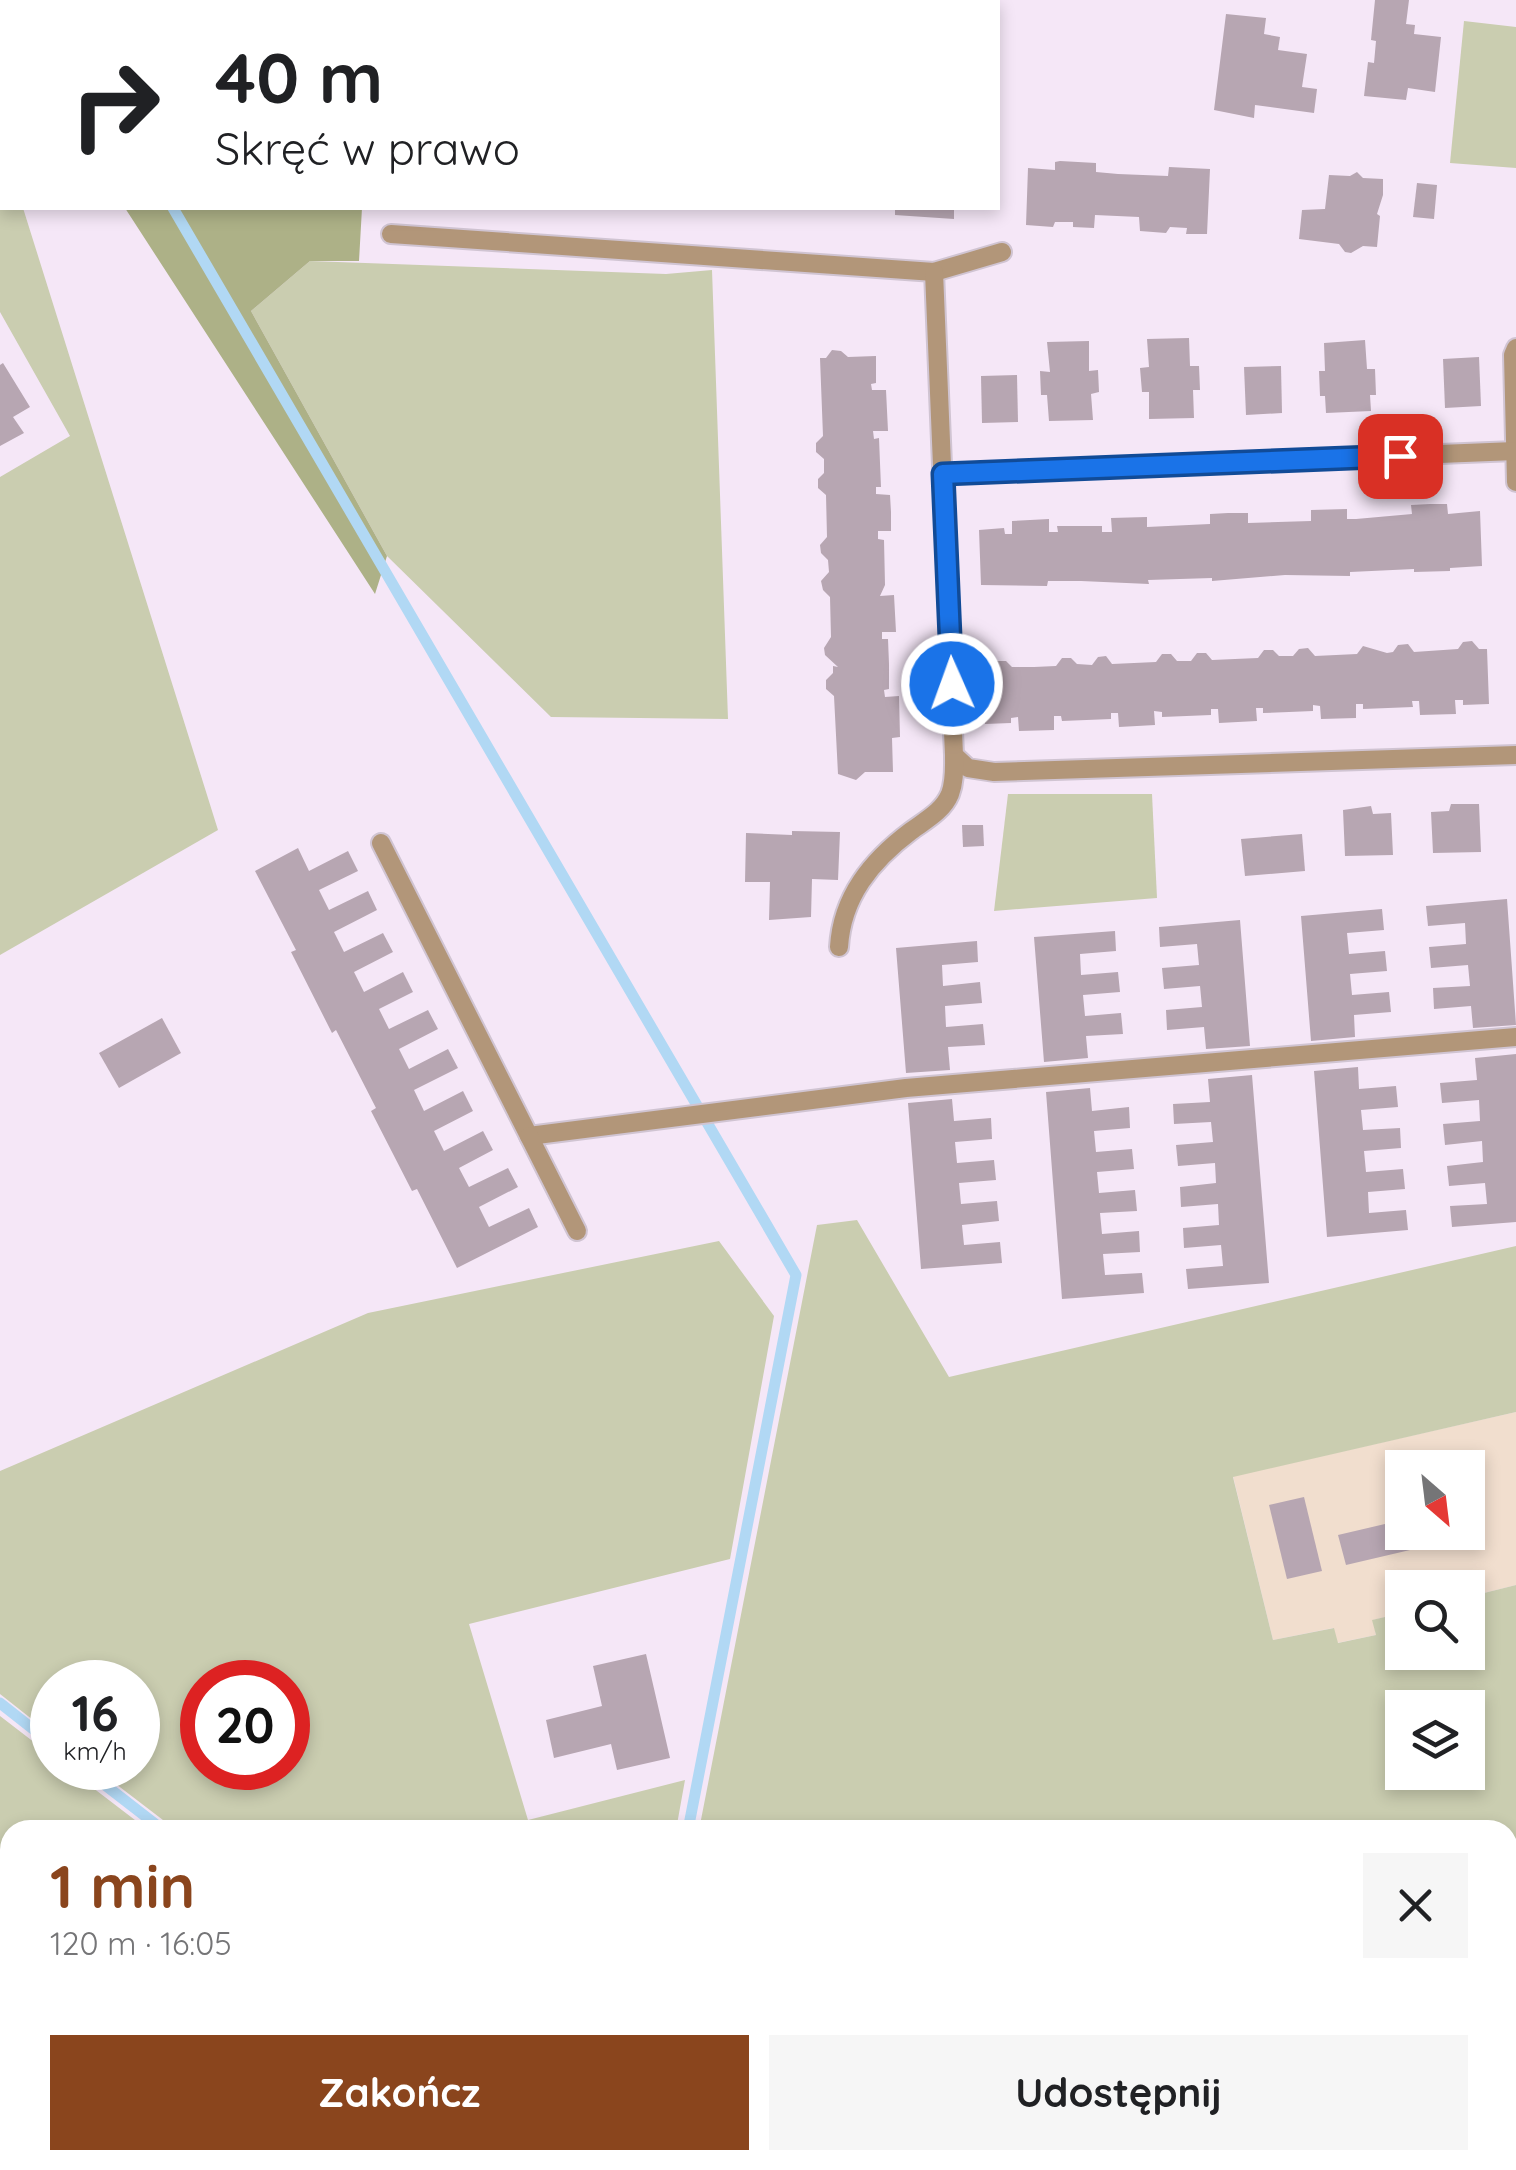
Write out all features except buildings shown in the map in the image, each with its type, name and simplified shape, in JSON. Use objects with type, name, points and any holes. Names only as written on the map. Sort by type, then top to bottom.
[{"type":"lane","points":[[390,234],[934,272],[1002,252]]},
{"type":"lane","points":[[839,948],[840,920],[868,868],[941,809],[954,780],[934,272]]},
{"type":"lane","points":[[1516,348],[1516,482]]},
{"type":"lane","points":[[943,474],[1514,451]]},
{"type":"lane","points":[[954,755],[968,768],[994,772],[1516,755]]},
{"type":"lane","points":[[381,843],[578,1231]]},
{"type":"lane","points":[[528,1136],[906,1088],[1516,1037]]},
{"type":"shaded area","points":[[1516,1412],[1516,1585],[1485,1593],[1485,1570],[1385,1570],[1385,1617],[1373,1620],[1376,1635],[1337,1643],[1333,1628],[1273,1640],[1233,1476]]},
{"type":"green space","points":[[1464,21],[1516,27],[1516,168],[1450,163]]},
{"type":"green space","points":[[0,210],[24,210],[218,830],[0,955],[0,477],[70,436],[0,312]]},
{"type":"green space","points":[[126,210],[362,210],[359,261],[310,261],[251,311],[387,556],[375,594]]},
{"type":"green space","points":[[310,261],[666,274],[712,270],[728,719],[551,717],[387,556],[251,311]]},
{"type":"green space","points":[[1008,794],[1152,794],[1157,898],[994,911]]},
{"type":"green space","points":[[857,1220],[949,1377],[1516,1246],[1516,1412],[1233,1477],[1273,1640],[1334,1628],[1338,1643],[1376,1635],[1372,1620],[1385,1617],[1385,1670],[1485,1670],[1485,1593],[1516,1585],[1516,1820],[701,1820],[817,1225]]},
{"type":"green space","points":[[719,1241],[774,1316],[730,1559],[469,1624],[528,1820],[163,1820],[124,1790],[160,1790],[160,1660],[30,1660],[30,1718],[0,1694],[0,1471],[368,1313]]},
{"type":"green space","points":[[0,1716],[30,1739],[30,1790],[96,1790],[135,1820],[0,1820]]},
{"type":"green space","points":[[685,1780],[678,1820],[528,1820]]},
{"type":"waterway","points":[[174,210],[796,1275],[690,1820]]},
{"type":"waterway","points":[[0,1703],[30,1727]]},
{"type":"waterway","points":[[111,1790],[150,1820]]},
{"type":"route","points":[[952,684],[943,474],[1400,456]]}]
